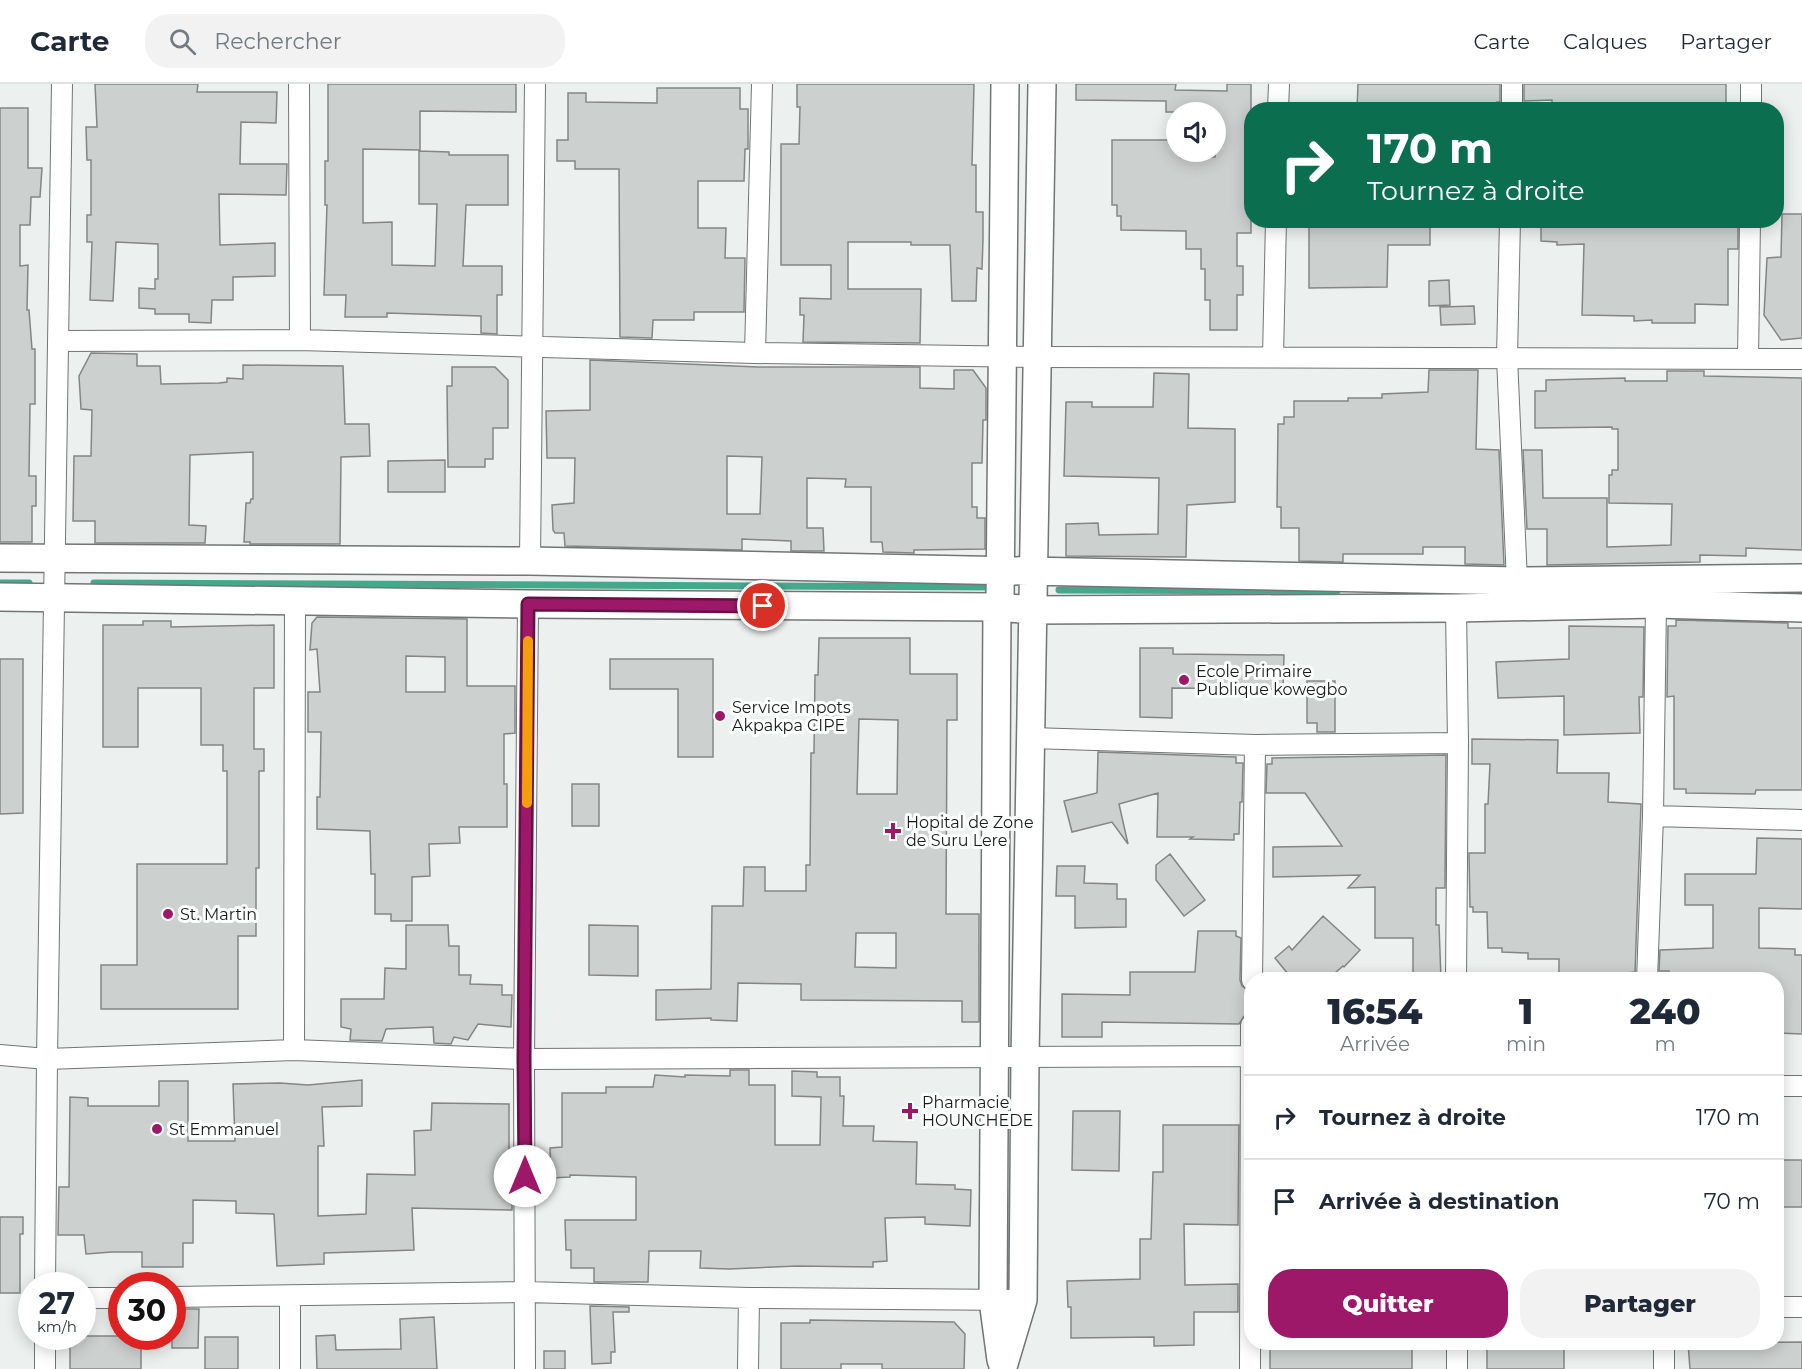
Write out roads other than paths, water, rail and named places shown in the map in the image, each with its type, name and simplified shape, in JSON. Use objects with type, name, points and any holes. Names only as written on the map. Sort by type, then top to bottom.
[{"type":"street","points":[[45,1272],[62,84]]},
{"type":"street","points":[[298,84],[300,340]]},
{"type":"street","points":[[530,561],[535,84]]},
{"type":"street","points":[[755,353],[762,84]]},
{"type":"street","points":[[1003,1368],[993,1300],[997,607],[1000,602],[1005,84]]},
{"type":"street","points":[[1003,1368],[1023,1300],[1042,84]]},
{"type":"street","points":[[1278,102],[1279,84]]},
{"type":"street","points":[[1512,84],[1512,102]]},
{"type":"street","points":[[1751,84],[1751,102]]},
{"type":"street","points":[[1273,357],[1276,228]]},
{"type":"street","points":[[1510,228],[1507,358],[1517,581]]},
{"type":"street","points":[[1748,359],[1750,228]]},
{"type":"street","points":[[59,342],[300,340],[532,348],[1037,357],[1802,359]]},
{"type":"street","points":[[0,558],[530,561],[1517,581],[1802,578]]},
{"type":"street","points":[[0,597],[997,607],[1032,610],[1456,608],[1656,604],[1802,608]]},
{"type":"street","points":[[294,1050],[295,600]]},
{"type":"street","points":[[525,1369],[524,1059],[528,604]]},
{"type":"street","points":[[1647,972],[1653,816],[1656,604]]},
{"type":"street","points":[[1456,608],[1458,743],[1456,972]]},
{"type":"street","points":[[1031,738],[1255,745],[1458,743]]},
{"type":"street","points":[[1252,972],[1255,745]]},
{"type":"street","points":[[1653,816],[1802,820]]},
{"type":"street","points":[[0,1055],[47,1059],[294,1050],[524,1059],[1244,1056]]},
{"type":"street","points":[[1784,1086],[1802,1086]]},
{"type":"street","points":[[186,1298],[526,1292],[749,1298],[1023,1300]]},
{"type":"street","points":[[290,1296],[290,1369]]},
{"type":"street","points":[[748,1369],[749,1298]]},
{"type":"street","points":[[1784,1307],[1802,1307]]},
{"type":"street","points":[[45,1350],[45,1369]]},
{"type":"street","points":[[1250,1350],[1250,1369]]},
{"type":"street","points":[[1457,1350],[1457,1369]]},
{"type":"street","points":[[1664,1350],[1664,1369]]},
{"type":"waterway","points":[[0,583],[29,583]]},
{"type":"waterway","points":[[94,583],[993,587]]},
{"type":"waterway","points":[[1059,590],[1337,591]]},
{"type":"waterway","points":[[1721,592],[1802,593]]},
{"type":"place","name":"Ecole Primaire Publique kowegbo","points":[[1184,680]]},
{"type":"place","name":"Service Impots Akpakpa CIPE","points":[[720,716]]},
{"type":"place","name":"Hopital de Zone de Suru Lere","points":[[893,831]]},
{"type":"place","name":"St. Martin","points":[[168,914]]},
{"type":"place","name":"Pharmacie HOUNCHEDE","points":[[910,1111]]},
{"type":"place","name":"St Emmanuel","points":[[157,1129]]}]
